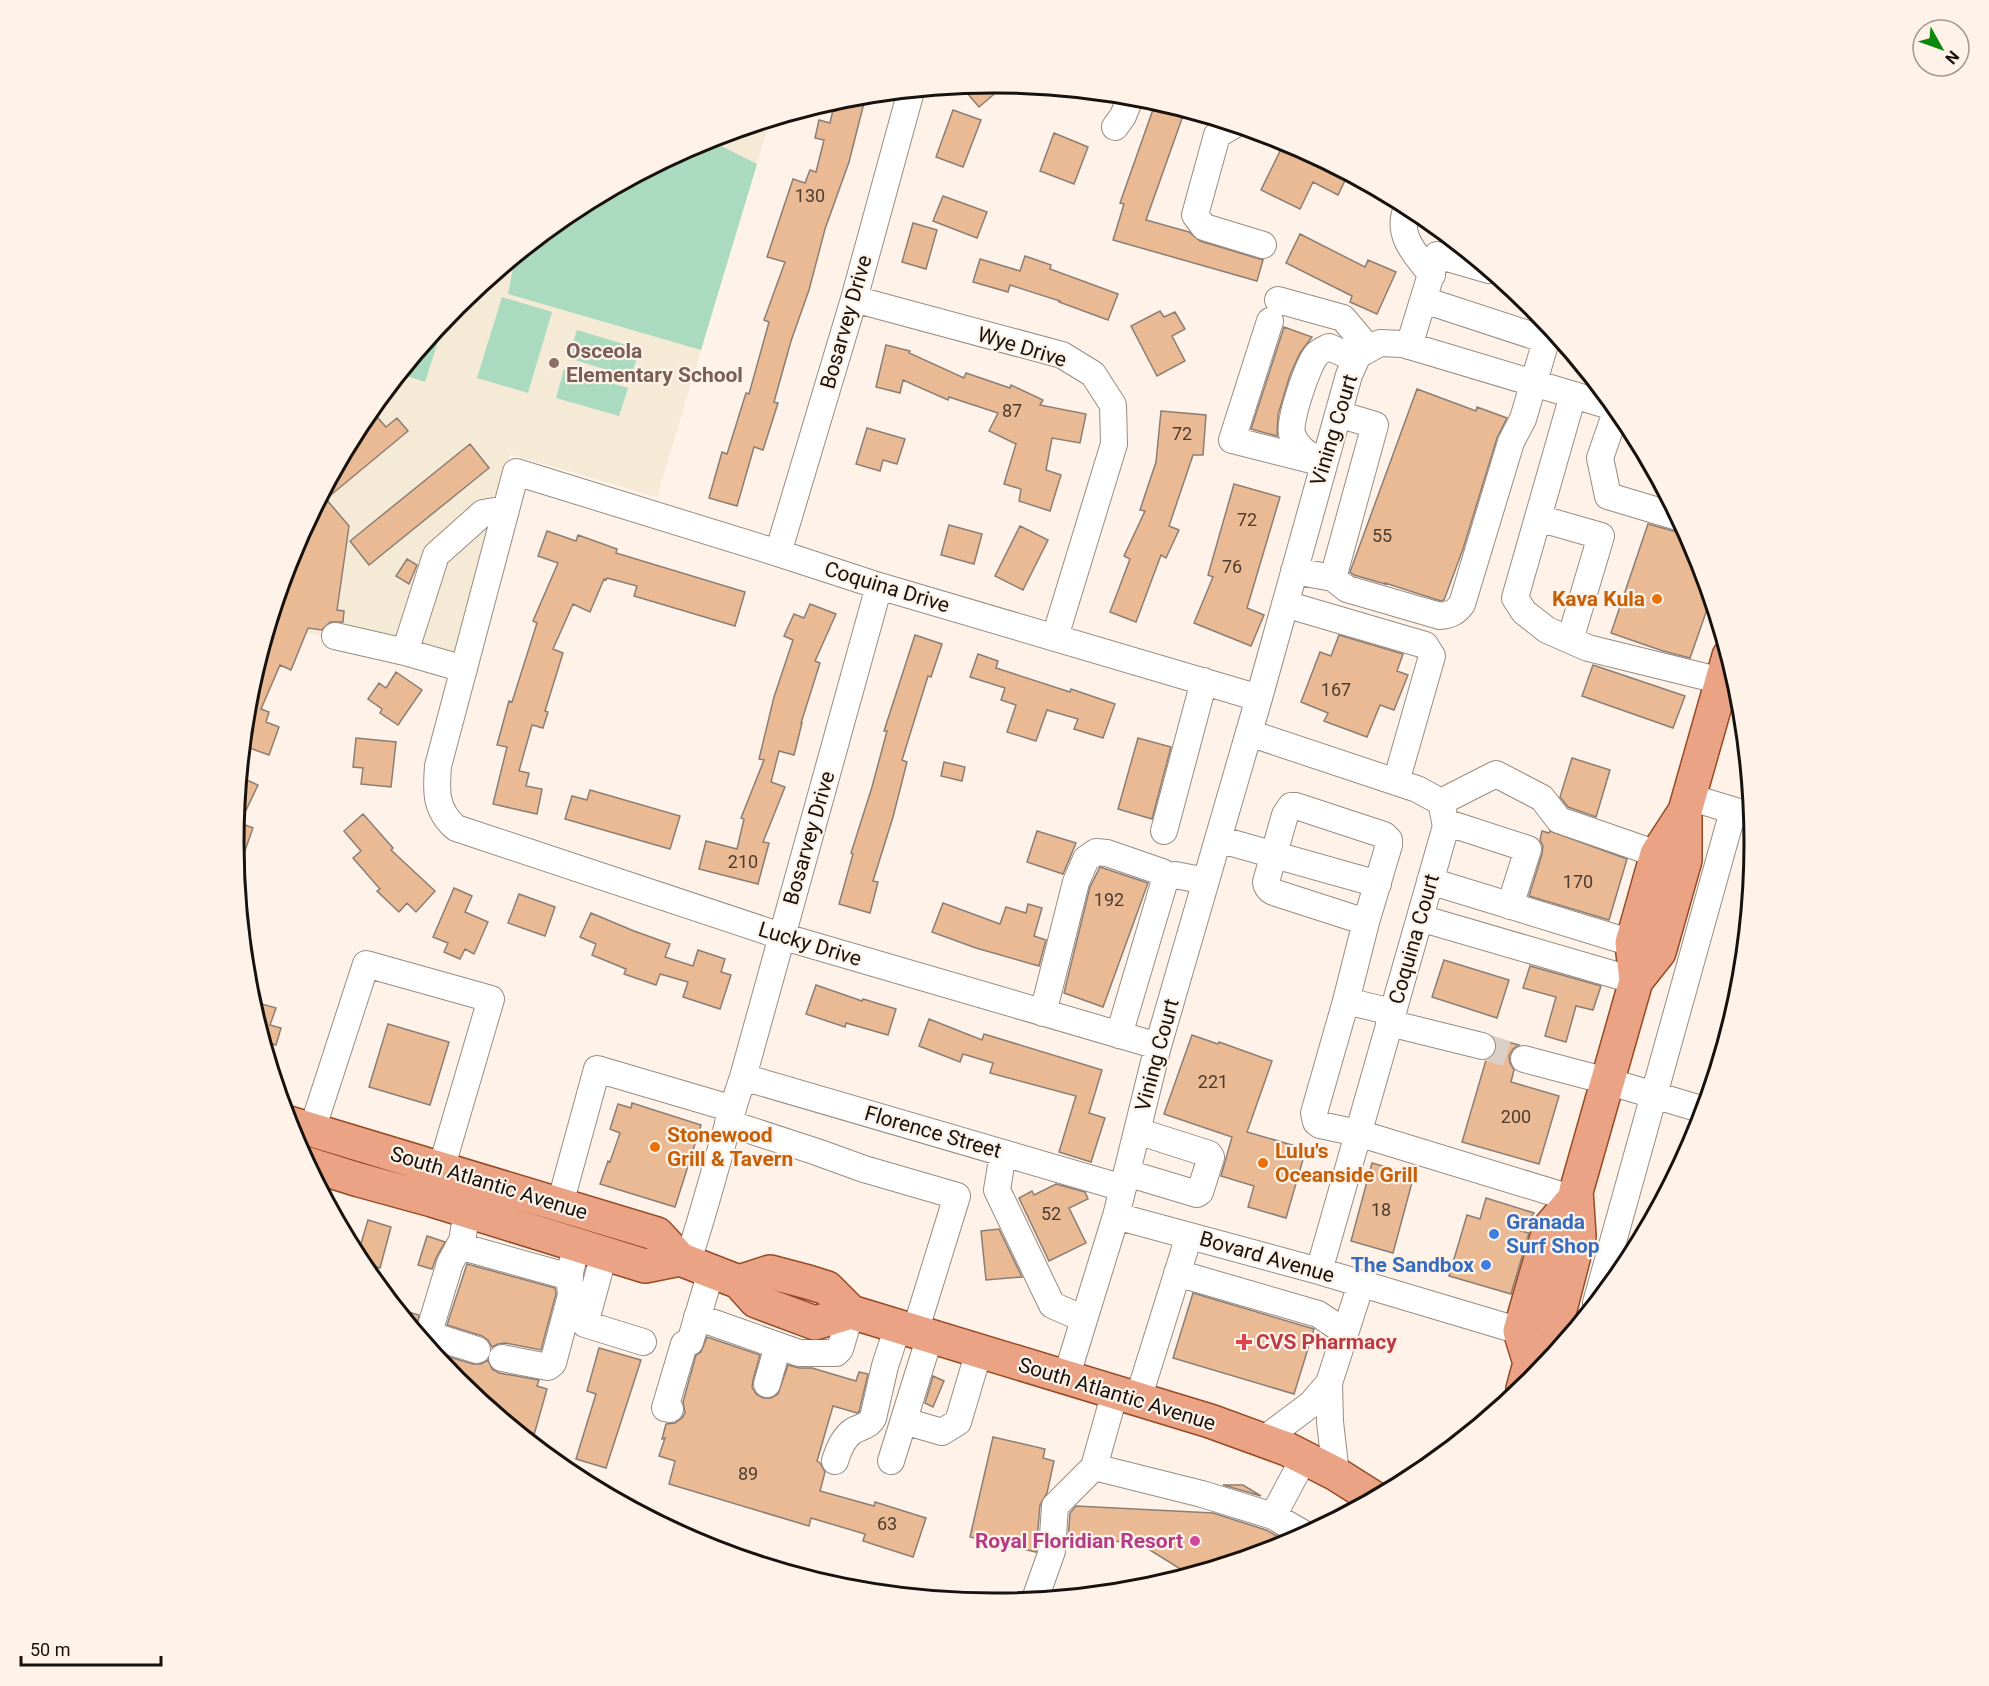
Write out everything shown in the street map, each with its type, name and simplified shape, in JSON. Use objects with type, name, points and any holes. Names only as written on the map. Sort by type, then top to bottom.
[{"type":"main road","points":[[1636,981],[1659,952],[1685,860],[1687,804],[1724,672]]},
{"type":"main road","points":[[1544,1353],[1579,1236],[1575,1195],[1636,981],[1632,943],[1657,854],[1687,804]]},
{"type":"main road","name":"South Atlantic Avenue","points":[[300,1126],[657,1234],[704,1269]]},
{"type":"main road","name":"South Atlantic Avenue","points":[[319,1167],[645,1266],[770,1272],[808,1282],[827,1288],[851,1312],[1210,1421],[1263,1440],[1336,1474],[1367,1494]]},
{"type":"main road","points":[[1540,1357],[1520,1331],[1550,1227],[1575,1195]]},
{"type":"street","name":"Bosarvey Drive","points":[[778,553],[854,299],[909,98]]},
{"type":"street","points":[[1115,127],[1127,105]]},
{"type":"street","points":[[1226,130],[1217,135],[1195,216],[1204,227],[1263,245]]},
{"type":"street","points":[[1405,215],[1406,242],[1432,275]]},
{"type":"street","points":[[1409,346],[1437,255],[1472,265]]},
{"type":"street","name":"Wye Drive","points":[[854,299],[1062,355],[1093,374],[1113,405],[1114,444],[1055,637]]},
{"type":"street","points":[[1424,300],[1544,333]]},
{"type":"street","points":[[1323,463],[1232,440],[1274,310],[1343,318],[1363,354]]},
{"type":"street","points":[[1294,571],[1333,578],[1347,589],[1440,616],[1449,615],[1458,610],[1511,442],[1523,419],[1547,337]]},
{"type":"street","name":"Vining Court","points":[[1066,1378],[1116,1216],[1158,1046],[1259,698],[1349,375],[1363,354],[1380,343],[1409,346],[1600,401]]},
{"type":"street","points":[[1323,463],[1300,449],[1292,433],[1291,422],[1310,363],[1317,354],[1329,347],[1363,354]]},
{"type":"street","points":[[1601,401],[1538,518],[1515,598],[1524,612],[1547,630],[1588,648],[1724,669]]},
{"type":"street","points":[[1601,402],[1600,458],[1608,496],[1668,514]]},
{"type":"street","points":[[1333,578],[1375,425],[1338,414]]},
{"type":"street","name":"Coquina Drive","points":[[506,509],[516,472],[879,586],[1259,698]]},
{"type":"street","points":[[335,636],[405,652],[464,669],[506,509],[483,513],[436,555],[405,652]]},
{"type":"street","points":[[1538,518],[1601,536],[1570,640]]},
{"type":"street","name":"Bosarvey Drive","points":[[670,1409],[665,1408],[680,1354],[684,1344],[690,1342],[697,1317],[704,1269],[707,1203],[879,586]]},
{"type":"street","points":[[1285,604],[1425,645],[1432,656],[1396,782]]},
{"type":"street","name":"Lucky Drive","points":[[464,669],[438,766],[436,794],[446,819],[456,828],[782,936],[1158,1046]]},
{"type":"street","points":[[1164,831],[1204,681]]},
{"type":"street","points":[[1249,733],[1417,789],[1443,812],[1528,849],[1510,906]]},
{"type":"street","points":[[1443,812],[1496,774],[1542,798],[1559,820],[1657,854]]},
{"type":"street","points":[[1601,1284],[1654,1095],[1743,813],[1687,804]]},
{"type":"street","points":[[1366,922],[1270,891],[1266,882],[1288,808],[1296,806],[1387,837],[1389,845],[1314,1118],[1320,1125],[1358,1133],[1575,1195]]},
{"type":"street","name":"Coquina Court","points":[[1319,1271],[1446,826],[1443,812]]},
{"type":"street","points":[[1218,839],[1378,884]]},
{"type":"street","points":[[1043,1012],[1076,882],[1086,859],[1096,852],[1107,853],[1162,872],[1165,880],[1119,1035]]},
{"type":"street","points":[[1165,880],[1175,875],[1206,881]]},
{"type":"street","points":[[1430,881],[1632,943]]},
{"type":"street","points":[[1420,918],[1636,981]]},
{"type":"street","points":[[300,1125],[366,964],[491,999],[441,1169]]},
{"type":"street","points":[[1346,1001],[1391,1018],[1482,1046]]},
{"type":"street","points":[[1524,1059],[1696,1108]]},
{"type":"street","points":[[560,1204],[597,1069],[730,1116],[864,1169],[957,1196],[914,1331],[904,1421],[891,1461]]},
{"type":"street","name":"Florence Street","points":[[743,1077],[1003,1153],[1125,1180],[1197,1194],[1200,1192],[1211,1157],[1209,1154],[1137,1131]]},
{"type":"street","points":[[1003,1153],[997,1190],[1052,1305],[1084,1319]]},
{"type":"street","points":[[467,1212],[462,1241],[450,1263],[430,1329],[433,1335],[477,1350]]},
{"type":"street","name":"Bovard Avenue","points":[[1116,1216],[1319,1271],[1520,1331]]},
{"type":"street","points":[[1038,1591],[1052,1551],[1055,1506],[1094,1467],[1177,1273],[1189,1236]]},
{"type":"street","points":[[459,1246],[486,1260],[539,1275],[570,1277]]},
{"type":"street","points":[[502,1358],[548,1367],[553,1363],[571,1295],[570,1277],[590,1250]]},
{"type":"street","points":[[590,1250],[585,1324],[643,1342]]},
{"type":"street","points":[[1177,1273],[1318,1314],[1346,1332]]},
{"type":"street","points":[[1336,1474],[1330,1422],[1329,1383],[1361,1284]]},
{"type":"street","points":[[697,1317],[799,1353],[836,1353],[840,1349],[851,1312]]},
{"type":"street","points":[[835,1461],[847,1437],[854,1430],[870,1424],[885,1366],[914,1331]]},
{"type":"street","points":[[767,1384],[778,1346]]},
{"type":"street","points":[[904,1421],[942,1432],[958,1422],[979,1351]]},
{"type":"street","points":[[1263,1440],[1311,1404],[1329,1383]]},
{"type":"street","points":[[1274,1516],[1304,1458]]},
{"type":"street","points":[[1094,1467],[1202,1494],[1274,1516],[1297,1529]]},
{"type":"shaded area","name":"Osceola Elementary School","points":[[767,129],[657,497],[510,454],[451,674],[277,624],[302,556],[345,468],[399,386],[431,348],[500,279],[538,248],[578,219],[663,170],[707,150]]},
{"type":"green space","points":[[720,145],[757,164],[701,350],[508,294],[513,268],[538,248],[578,219],[663,170]]},
{"type":"green space","points":[[502,297],[552,312],[528,393],[477,378]]},
{"type":"green space","points":[[577,330],[640,349],[631,377],[568,358]]},
{"type":"green space","points":[[438,340],[425,382],[407,376]]},
{"type":"green space","points":[[564,369],[628,388],[619,416],[556,398]]},
{"type":"building","points":[[995,93],[979,107],[968,94]]},
{"type":"building","points":[[864,104],[849,162],[825,229],[809,290],[791,341],[774,402],[778,403],[763,450],[754,447],[737,506],[709,498],[722,452],[727,454],[746,393],[749,394],[769,322],[764,320],[785,262],[767,257],[793,179],[805,183],[810,170],[816,172],[824,140],[815,138],[819,120],[830,123],[833,111]]},
{"type":"building","points":[[953,110],[981,120],[963,167],[936,157]]},
{"type":"building","points":[[1153,110],[1182,117],[1146,220],[1189,232],[1200,241],[1263,260],[1257,281],[1113,240],[1124,204],[1120,203]]},
{"type":"building","points":[[1054,133],[1088,147],[1074,184],[1040,171]]},
{"type":"building","points":[[1281,150],[1345,180],[1338,195],[1313,182],[1300,209],[1261,190]]},
{"type":"building","points":[[943,196],[987,212],[977,238],[933,221]]},
{"type":"building","points":[[913,223],[937,230],[926,269],[902,262]]},
{"type":"building","points":[[1300,234],[1365,267],[1368,260],[1396,272],[1377,314],[1350,302],[1352,296],[1286,263]]},
{"type":"building","points":[[1025,256],[1051,265],[1050,269],[1118,294],[1108,320],[1010,285],[1008,292],[973,282],[980,259],[1020,271]]},
{"type":"building","points":[[1160,311],[1164,317],[1175,312],[1185,329],[1172,336],[1185,361],[1157,376],[1131,326]]},
{"type":"building","points":[[1284,327],[1312,337],[1300,353],[1290,375],[1278,415],[1277,436],[1251,429]]},
{"type":"building","points":[[886,345],[910,351],[909,353],[964,378],[966,373],[1010,388],[1011,385],[1043,400],[1040,405],[1086,414],[1080,443],[1052,438],[1046,470],[1061,475],[1050,511],[1019,501],[1021,489],[1004,484],[1016,444],[989,431],[998,413],[949,397],[948,400],[903,380],[900,393],[876,387]]},
{"type":"building","points":[[1417,389],[1476,411],[1477,407],[1507,418],[1497,438],[1463,549],[1444,600],[1441,601],[1350,572]]},
{"type":"building","points":[[1161,411],[1206,415],[1203,455],[1193,455],[1169,526],[1179,530],[1166,558],[1161,555],[1136,622],[1110,612],[1130,559],[1124,556],[1145,511],[1140,510],[1156,462]]},
{"type":"building","points":[[377,417],[386,427],[397,418],[408,431],[330,495]]},
{"type":"building","points":[[867,428],[905,439],[897,464],[883,460],[880,471],[856,464]]},
{"type":"building","points":[[470,444],[489,468],[369,565],[350,541]]},
{"type":"building","points":[[1234,484],[1280,497],[1247,608],[1264,615],[1251,646],[1194,623],[1213,577],[1208,575]]},
{"type":"building","points":[[327,501],[349,526],[337,610],[344,611],[343,622],[330,622],[322,630],[308,628],[291,670],[280,665],[261,709],[269,712],[266,722],[279,727],[269,755],[251,748],[270,649],[284,602]]},
{"type":"building","points":[[1648,524],[1676,532],[1707,609],[1690,658],[1611,633]]},
{"type":"building","points":[[949,525],[982,534],[974,564],[941,555]]},
{"type":"building","points":[[1020,526],[1048,540],[1023,590],[995,576]]},
{"type":"building","points":[[547,531],[576,541],[578,535],[617,549],[616,553],[745,592],[735,626],[634,596],[637,586],[607,578],[604,579],[590,612],[573,604],[553,649],[563,653],[545,711],[548,712],[543,728],[532,725],[519,771],[529,773],[526,786],[542,789],[537,814],[493,804],[507,747],[497,745],[509,701],[512,702],[537,623],[533,621],[558,563],[538,556]]},
{"type":"building","points":[[407,559],[417,565],[409,584],[396,576]]},
{"type":"building","points":[[810,604],[836,614],[815,661],[820,663],[801,723],[794,755],[779,751],[771,782],[785,787],[763,842],[769,843],[758,884],[699,869],[706,841],[737,849],[744,819],[741,818],[764,760],[759,759],[774,697],[793,640],[784,636],[794,614],[804,618]]},
{"type":"building","points":[[915,635],[942,644],[931,677],[928,676],[902,760],[907,762],[873,881],[878,882],[870,913],[839,904],[853,854],[851,853],[887,731],[884,731]]},
{"type":"building","points":[[1339,635],[1403,654],[1397,671],[1408,675],[1394,710],[1380,705],[1367,737],[1324,721],[1328,713],[1301,702],[1320,652],[1331,656]]},
{"type":"building","points":[[978,654],[998,661],[996,668],[1115,704],[1103,738],[1074,729],[1078,719],[1047,710],[1036,741],[1007,732],[1016,705],[1001,700],[1005,688],[970,677]]},
{"type":"building","points":[[1593,665],[1685,696],[1673,728],[1582,696]]},
{"type":"building","points":[[396,672],[422,690],[398,725],[380,713],[382,709],[368,699],[379,683],[386,688]]},
{"type":"building","points":[[356,738],[396,742],[391,787],[361,784],[363,768],[353,767]]},
{"type":"building","points":[[1138,738],[1171,747],[1152,819],[1118,809]]},
{"type":"building","points":[[1572,758],[1610,770],[1596,817],[1568,807],[1560,797]]},
{"type":"building","points":[[944,762],[965,767],[962,781],[941,776]]},
{"type":"building","points":[[247,780],[258,785],[245,812]]},
{"type":"building","points":[[590,790],[680,816],[670,849],[565,819],[572,796],[587,800]]},
{"type":"building","points":[[363,814],[393,848],[391,850],[435,891],[416,912],[407,903],[399,912],[377,891],[380,889],[353,858],[361,851],[344,831]]},
{"type":"building","points":[[245,825],[253,828],[244,852]]},
{"type":"building","points":[[1037,831],[1076,843],[1063,874],[1027,862]]},
{"type":"building","points":[[1542,831],[1549,833],[1550,831],[1627,859],[1609,920],[1529,896],[1542,854],[1543,846],[1540,840]]},
{"type":"building","points":[[1100,867],[1148,883],[1103,1007],[1064,993],[1090,887]]},
{"type":"building","points":[[454,888],[472,896],[465,912],[488,922],[474,954],[465,949],[460,959],[444,952],[448,943],[433,937]]},
{"type":"building","points":[[519,894],[555,907],[545,936],[508,923]]},
{"type":"building","points":[[943,903],[1000,924],[1006,907],[1026,913],[1028,904],[1042,908],[1034,936],[1046,940],[1039,966],[976,948],[932,932]]},
{"type":"building","points":[[591,913],[670,944],[665,957],[693,966],[698,950],[725,959],[721,972],[731,975],[720,1009],[683,997],[688,982],[660,974],[656,985],[624,974],[626,969],[592,955],[596,944],[580,937]]},
{"type":"building","points":[[1444,960],[1509,980],[1497,1018],[1432,997]]},
{"type":"building","points":[[1530,966],[1601,986],[1593,1010],[1576,1006],[1566,1042],[1545,1036],[1556,997],[1523,988]]},
{"type":"building","points":[[816,985],[862,1001],[863,999],[896,1009],[888,1035],[846,1023],[845,1027],[806,1014]]},
{"type":"building","points":[[262,1004],[276,1008],[270,1025],[281,1028],[276,1045],[272,1044]]},
{"type":"building","points":[[929,1019],[982,1040],[984,1034],[1102,1070],[1089,1113],[1105,1118],[1091,1162],[1059,1152],[1076,1096],[990,1073],[993,1063],[963,1054],[960,1062],[919,1046]]},
{"type":"building","points":[[388,1024],[449,1042],[430,1105],[369,1087]]},
{"type":"building","points":[[1192,1035],[1272,1061],[1247,1132],[1306,1149],[1286,1218],[1248,1207],[1254,1186],[1221,1176],[1232,1137],[1164,1114]]},
{"type":"building","points":[[1494,1038],[1519,1045],[1509,1056],[1514,1070],[1511,1082],[1559,1096],[1539,1164],[1462,1142],[1486,1060],[1492,1057],[1496,1050],[1497,1042]]},
{"type":"building","name":"Stonewood Grill & Tavern","points":[[632,1103],[701,1125],[675,1207],[600,1184],[620,1133],[610,1129],[618,1104],[631,1108]]},
{"type":"building","points":[[1372,1163],[1414,1175],[1393,1253],[1351,1241]]},
{"type":"building","points":[[1056,1184],[1085,1192],[1088,1199],[1069,1208],[1086,1243],[1049,1261],[1019,1198],[1032,1191],[1034,1195]]},
{"type":"building","points":[[1486,1198],[1534,1213],[1521,1231],[1529,1233],[1511,1294],[1449,1276],[1467,1215],[1480,1219]]},
{"type":"building","points":[[368,1220],[391,1227],[380,1268],[376,1267],[361,1244]]},
{"type":"building","points":[[999,1229],[1022,1277],[986,1280],[981,1231]]},
{"type":"building","points":[[427,1236],[445,1242],[432,1269],[418,1265]]},
{"type":"building","points":[[467,1264],[555,1288],[556,1294],[541,1350],[505,1343],[492,1347],[482,1336],[447,1325]]},
{"type":"building","name":"CVS Pharmacy","points":[[1193,1293],[1314,1329],[1294,1394],[1173,1358]]},
{"type":"building","points":[[409,1312],[419,1315],[418,1322]]},
{"type":"building","points":[[707,1337],[760,1355],[752,1387],[756,1394],[763,1398],[771,1398],[778,1394],[788,1365],[812,1368],[856,1381],[859,1372],[868,1374],[859,1412],[833,1406],[817,1461],[825,1472],[820,1491],[874,1506],[875,1502],[926,1518],[913,1557],[863,1541],[865,1534],[811,1518],[809,1526],[669,1484],[675,1461],[659,1456],[665,1438],[662,1439],[666,1424],[675,1423],[685,1413],[683,1402],[696,1355],[701,1352]]},
{"type":"building","points":[[599,1348],[641,1360],[606,1468],[576,1459],[596,1394],[587,1391]]},
{"type":"building","points":[[449,1357],[473,1364],[481,1364],[488,1360],[492,1369],[499,1373],[539,1380],[537,1386],[547,1389],[534,1435],[500,1407]]},
{"type":"building","points":[[933,1376],[944,1381],[933,1407],[925,1403]]},
{"type":"building","points":[[993,1437],[1045,1449],[1043,1458],[1054,1461],[1047,1493],[1040,1505],[1036,1552],[970,1537]]},
{"type":"building","points":[[1223,1485],[1243,1485],[1261,1496]]},
{"type":"building","name":"Royal Floridian Resort","points":[[1076,1506],[1213,1513],[1266,1530],[1279,1537],[1236,1553],[1181,1569],[1137,1542],[1068,1540],[1070,1513]]},
{"type":"tunnel","points":[[1482,1046],[1524,1059]]},
{"type":"place","name":"Osceola Elementary School","points":[[554,363]]},
{"type":"place","name":"Kava Kula","points":[[1657,599]]},
{"type":"place","name":"Stonewood Grill & Tavern","points":[[655,1147]]},
{"type":"place","name":"Lulu's Oceanside Grill","points":[[1263,1163]]},
{"type":"place","name":"Granada Surf Shop","points":[[1494,1234]]},
{"type":"place","name":"The Sandbox","points":[[1486,1265]]},
{"type":"place","name":"CVS Pharmacy","points":[[1244,1342]]},
{"type":"place","name":"Royal Floridian Resort","points":[[1195,1541]]}]
